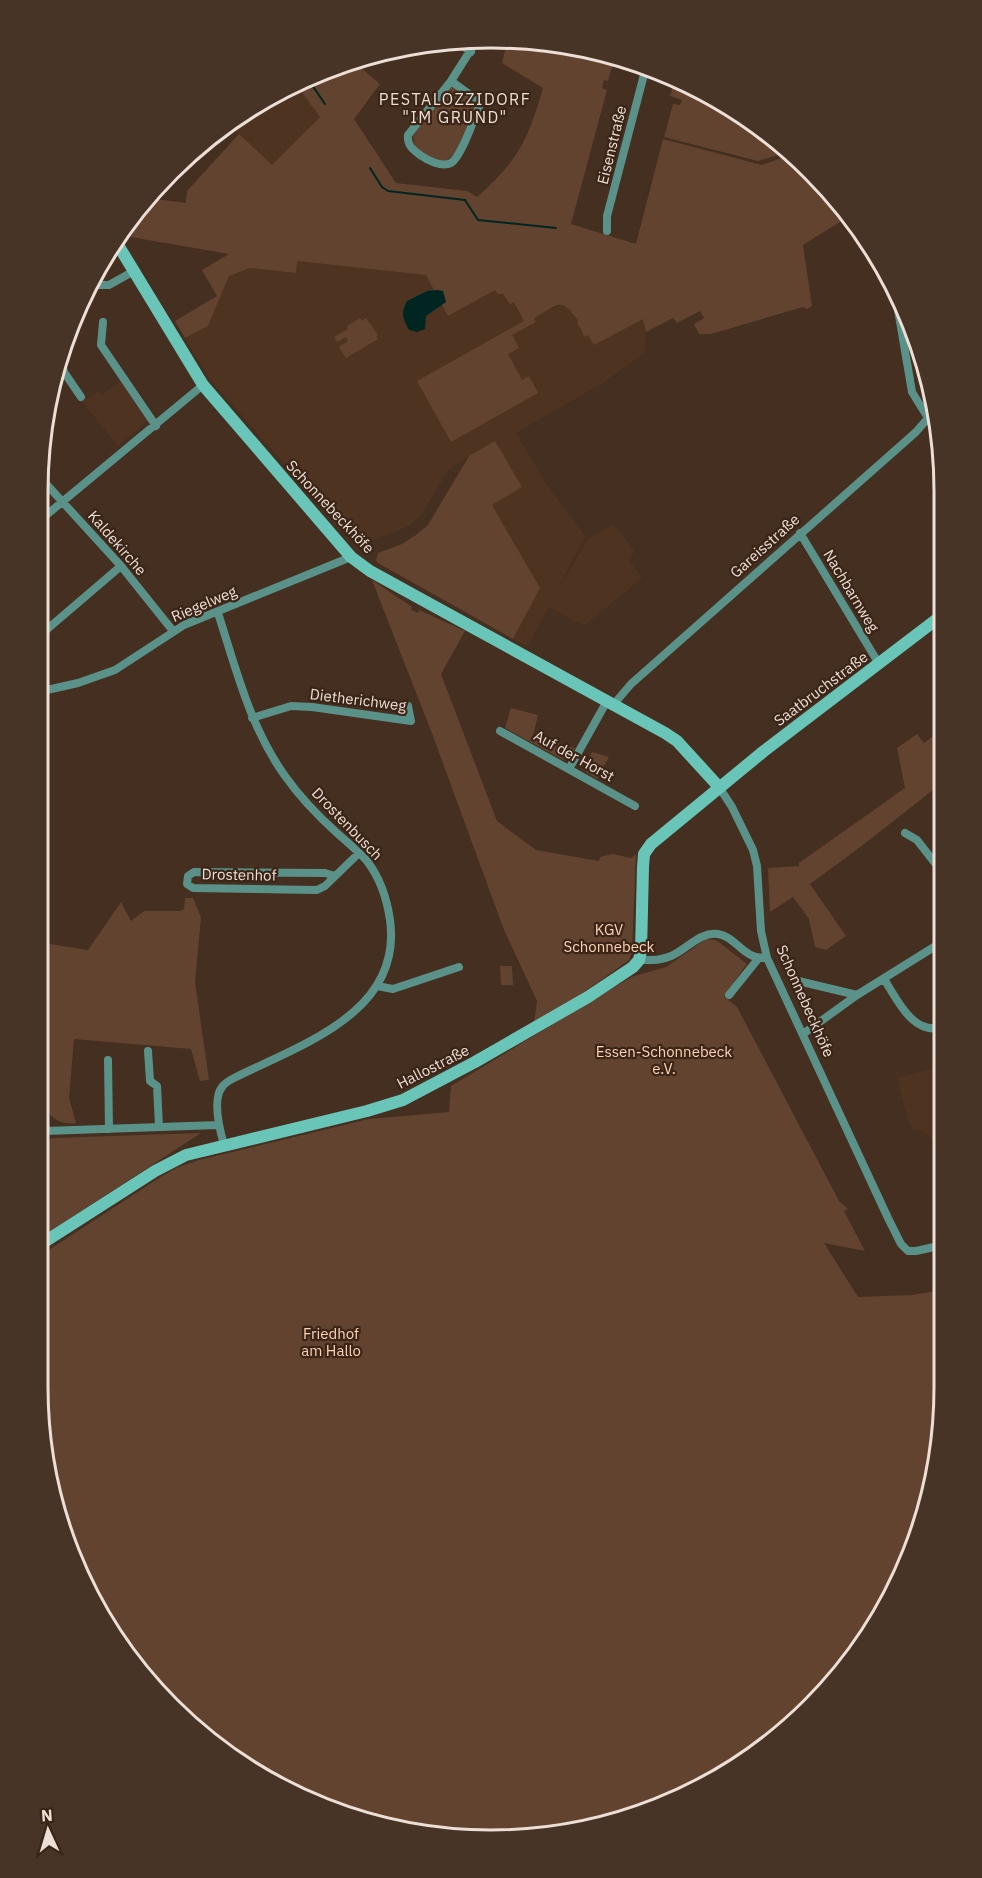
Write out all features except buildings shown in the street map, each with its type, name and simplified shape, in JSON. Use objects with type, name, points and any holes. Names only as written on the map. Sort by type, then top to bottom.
[{"type":"main road","name":"Schonnebeckhöfe","points":[[120,249],[203,385],[351,557],[380,576],[677,741],[719,787]]},
{"type":"main road","name":"Saatbruchstraße","points":[[719,787],[934,621]]},
{"type":"main road","points":[[639,960],[644,854],[657,838],[719,787]]},
{"type":"main road","name":"Hallostraße","points":[[48,1240],[154,1171],[186,1155],[356,1114],[403,1100],[560,1015],[625,973],[639,960]]},
{"type":"street","points":[[467,49],[471,52]]},
{"type":"street","points":[[452,81],[476,99],[479,107],[457,157],[450,164],[443,165],[425,158],[414,150],[408,138],[411,131],[452,81],[473,49]]},
{"type":"street","name":"Eisenstraße","points":[[607,231],[608,216],[644,76]]},
{"type":"street","points":[[99,285],[109,285],[134,271]]},
{"type":"street","points":[[900,321],[912,392],[928,419]]},
{"type":"street","points":[[103,322],[101,345],[156,426]]},
{"type":"street","points":[[64,372],[81,397]]},
{"type":"street","points":[[48,514],[203,385]]},
{"type":"street","name":"Gareisstraße","points":[[611,703],[928,420]]},
{"type":"street","name":"Kaldekirche","points":[[48,486],[121,566],[173,632]]},
{"type":"street","name":"Nachbarnweg","points":[[800,533],[879,664]]},
{"type":"street","name":"Riegelweg","points":[[48,690],[90,680],[115,670],[173,632],[351,557]]},
{"type":"street","points":[[48,628],[121,566]]},
{"type":"street","name":"Drostenbusch","points":[[218,613],[252,718],[268,751],[286,778],[310,807],[359,853],[374,873],[390,916],[392,934],[389,954],[377,986],[354,1013],[317,1038],[223,1085],[218,1098],[218,1125],[224,1145]]},
{"type":"street","points":[[569,769],[611,703]]},
{"type":"street","name":"Dietherichweg","points":[[252,718],[291,706],[411,721],[408,705]]},
{"type":"street","name":"Auf der Horst","points":[[500,730],[635,806]]},
{"type":"street","name":"Schonnebeckhöfe","points":[[719,787],[732,807],[753,850],[757,866],[762,958],[803,1034],[901,1244],[908,1251],[934,1247]]},
{"type":"street","points":[[905,833],[917,840],[933,860]]},
{"type":"street","name":"Drostenhof","points":[[335,876],[325,873],[194,872],[188,876],[188,884],[193,888],[317,890],[325,886],[359,853]]},
{"type":"street","points":[[639,960],[657,960],[673,956],[703,936],[717,934],[724,936],[747,954],[762,958],[729,994]]},
{"type":"street","points":[[803,1034],[857,996],[934,947]]},
{"type":"street","points":[[377,986],[393,988],[459,967]]},
{"type":"street","points":[[885,979],[905,1011],[917,1023],[925,1028],[934,1027]]},
{"type":"street","points":[[795,980],[857,996]]},
{"type":"street","points":[[148,1051],[150,1081],[158,1086],[159,1127]]},
{"type":"street","points":[[108,1060],[109,1129]]},
{"type":"street","points":[[48,1133],[218,1125]]},
{"type":"shaded area","points":[[301,91],[320,117],[272,166],[235,130],[270,107]]},
{"type":"shaded area","points":[[297,261],[426,275],[495,290],[514,302],[542,313],[563,304],[569,307],[585,336],[643,318],[646,332],[645,353],[601,384],[516,433],[549,488],[585,536],[558,589],[588,539],[613,524],[635,551],[629,559],[642,578],[584,626],[549,607],[527,647],[513,639],[540,588],[492,505],[495,441],[450,468],[421,515],[409,526],[357,547],[209,378],[185,338],[208,326],[229,276],[250,268],[295,273]]},
{"type":"shaded area","points":[[121,381],[149,420],[118,446],[82,401],[99,391],[102,394]]},
{"type":"shaded area","points":[[934,1068],[934,1140],[919,1129],[914,1131],[909,1123],[897,1078]]},
{"type":"green space","points":[[506,49],[549,52],[612,65],[608,81],[604,80],[602,88],[607,90],[571,224],[636,244],[663,139],[762,165],[783,158],[824,199],[842,221],[803,245],[812,306],[711,334],[699,334],[694,324],[704,318],[700,311],[677,323],[673,318],[646,332],[643,319],[594,345],[588,335],[585,337],[578,321],[567,307],[558,305],[534,318],[536,322],[512,335],[519,348],[508,354],[522,380],[529,376],[538,393],[451,442],[417,381],[524,321],[514,302],[510,304],[503,294],[498,294],[495,290],[448,316],[426,275],[297,261],[296,273],[250,268],[229,276],[208,326],[185,338],[175,321],[217,296],[202,270],[229,254],[129,237],[158,199],[186,203],[187,191],[239,134],[272,165],[320,117],[301,91],[361,68],[380,84],[354,119],[396,183],[467,191],[477,197],[502,172],[520,148],[532,122],[543,88],[502,63]]},
{"type":"green space","points":[[452,86],[473,100],[475,108],[455,154],[444,162],[429,158],[415,147],[413,136],[447,89]]},
{"type":"green space","points":[[672,87],[712,107],[779,155],[758,161],[664,137],[673,104],[680,105],[682,100],[670,96]]},
{"type":"green space","points":[[360,318],[362,321],[366,318],[378,335],[376,336],[378,339],[346,358],[339,347],[348,341],[346,337],[337,342],[334,337],[348,329],[347,326]]},
{"type":"green space","points":[[495,441],[522,487],[492,505],[540,588],[513,639],[376,560],[378,553],[402,544],[428,525],[469,456]]},
{"type":"green space","name":"KGV Schonnebeck","points":[[372,580],[412,607],[411,610],[418,613],[419,610],[465,631],[441,674],[497,821],[536,850],[599,861],[600,857],[613,854],[631,858],[636,854],[632,951],[629,960],[580,995],[534,1023],[537,1001],[504,930],[433,736]]},
{"type":"green space","points":[[511,708],[538,715],[533,736],[575,748],[570,758],[563,760],[505,728]]},
{"type":"green space","points":[[917,734],[924,743],[934,735],[934,789],[810,884],[846,936],[826,950],[815,947],[809,919],[793,897],[770,912],[768,868],[799,866],[799,863],[905,788],[897,748]]},
{"type":"green space","points":[[592,752],[609,757],[597,779],[583,770]]},
{"type":"green space","points":[[185,898],[193,898],[201,917],[195,982],[209,1080],[200,1081],[191,1049],[74,1039],[69,1098],[76,1123],[60,1122],[48,1112],[48,944],[88,950],[121,902],[131,921],[144,911],[181,911],[184,909]]},
{"type":"green space","points":[[706,939],[716,940],[747,964],[724,996],[737,1007],[839,1201],[848,1209],[844,1211],[865,1251],[824,1243],[858,1297],[912,1295],[934,1291],[934,1387],[930,1445],[919,1502],[900,1557],[875,1609],[859,1633],[824,1679],[804,1700],[783,1720],[737,1755],[712,1771],[661,1796],[606,1815],[577,1821],[549,1826],[491,1830],[433,1826],[405,1821],[376,1815],[321,1796],[269,1771],[199,1720],[158,1679],[107,1609],[82,1557],[72,1529],[63,1502],[52,1445],[48,1387],[48,1250],[176,1168],[199,1160],[369,1119],[449,1112],[451,1086],[631,977],[666,967]]},
{"type":"green space","points":[[500,966],[512,966],[513,985],[501,985]]},
{"type":"green space","points":[[201,1133],[48,1232],[48,1139]]},
{"type":"water","points":[[427,291],[443,291],[446,302],[426,316],[425,329],[417,332],[409,330],[403,315],[407,301]]},
{"type":"waterway","points":[[313,86],[325,104]]},
{"type":"waterway","points":[[370,168],[382,187],[388,191],[465,200],[478,220],[556,228]]},
{"type":"district","name":"PESTALOZZIDORF \"IM GRUND\"","points":[[455,108]]},
{"type":"park label","name":"Essen-Schonnebeck e.V.","points":[[664,1060]]},
{"type":"park label","name":"Friedhof am Hallo","points":[[331,1342]]}]
